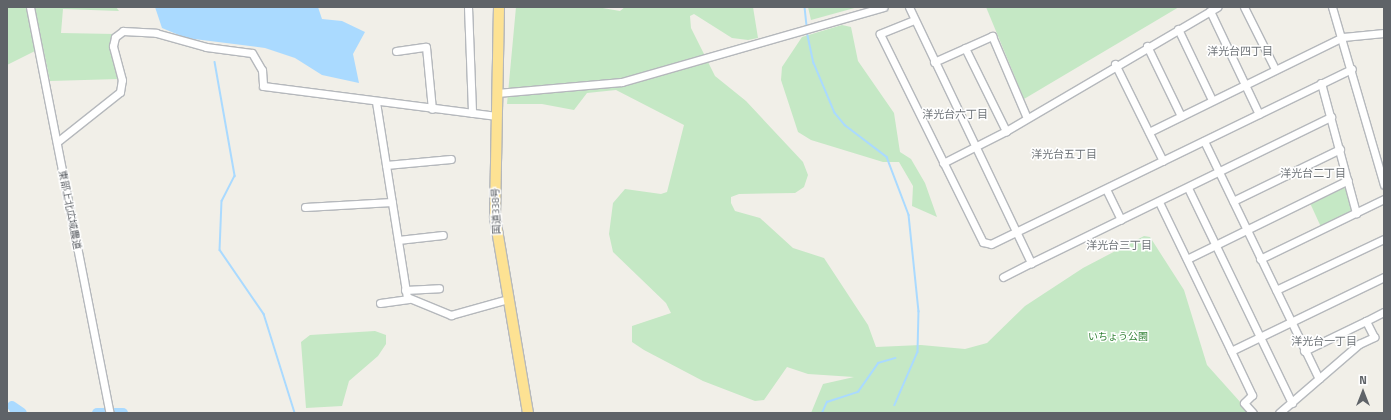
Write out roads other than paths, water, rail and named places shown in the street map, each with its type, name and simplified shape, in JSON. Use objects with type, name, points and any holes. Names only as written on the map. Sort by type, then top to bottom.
[{"type":"highway","name":"国道338号","points":[[499,7],[495,218],[528,413]]},
{"type":"street","name":"東部上北広域農道","points":[[30,7],[110,413]]},
{"type":"street","points":[[468,7],[472,113]]},
{"type":"street","points":[[497,93],[622,82],[883,7]]},
{"type":"street","points":[[909,7],[1031,263]]},
{"type":"street","points":[[943,163],[1006,131],[1115,64],[1217,7]]},
{"type":"street","points":[[1244,7],[1275,69]]},
{"type":"street","points":[[1332,7],[1343,37],[1384,185]]},
{"type":"street","points":[[1210,11],[1259,114]]},
{"type":"street","points":[[914,20],[880,34],[983,242],[992,244],[1352,68]]},
{"type":"street","points":[[1178,29],[1212,100]]},
{"type":"street","points":[[57,142],[120,92],[122,80],[114,46],[115,37],[123,31],[156,33],[206,47],[252,53],[262,70],[264,86],[376,102],[497,116]]},
{"type":"street","points":[[1149,132],[1244,84],[1343,37],[1384,33]]},
{"type":"street","points":[[934,62],[992,36],[1027,118]]},
{"type":"street","points":[[1147,46],[1181,116]]},
{"type":"street","points":[[396,52],[426,48],[432,109]]},
{"type":"street","points":[[965,48],[1006,131]]},
{"type":"street","points":[[1115,64],[1163,161]]},
{"type":"street","points":[[1321,83],[1340,149],[1356,214]]},
{"type":"street","points":[[376,102],[405,290],[408,299]]},
{"type":"street","points":[[1003,277],[1219,173],[1331,117]]},
{"type":"street","points":[[1204,141],[1304,351],[1319,379]]},
{"type":"street","points":[[1233,201],[1340,149]]},
{"type":"street","points":[[386,165],[451,159]]},
{"type":"street","points":[[1187,259],[1348,180]]},
{"type":"street","points":[[1188,188],[1292,403]]},
{"type":"street","points":[[1106,189],[1121,220]]},
{"type":"street","points":[[1260,259],[1356,214],[1384,199]]},
{"type":"street","points":[[305,207],[392,202]]},
{"type":"street","points":[[1159,202],[1252,395],[1244,403],[1253,413]]},
{"type":"street","points":[[398,240],[443,236]]},
{"type":"street","points":[[1276,290],[1384,239]]},
{"type":"street","points":[[1231,351],[1384,276]]},
{"type":"street","points":[[405,290],[439,288]]},
{"type":"street","points":[[380,303],[408,299],[451,315],[508,299]]},
{"type":"street","points":[[1304,351],[1384,312]]},
{"type":"street","points":[[1279,413],[1359,344],[1374,337],[1366,321]]},
{"type":"water","points":[[155,7],[318,7],[322,19],[342,21],[365,32],[353,54],[359,83],[322,75],[295,58],[265,48],[186,38],[162,28]]},
{"type":"waterway","points":[[805,7],[807,27]]},
{"type":"waterway","points":[[807,31],[814,63],[835,113],[845,125],[887,157],[909,215],[919,311],[918,352],[895,405]]},
{"type":"waterway","points":[[215,62],[235,176],[222,201],[220,250],[264,314],[295,413]]},
{"type":"waterway","points":[[822,413],[827,402],[858,392],[878,363],[895,358]]},
{"type":"waterway","points":[[7,403],[12,413]]},
{"type":"waterway","points":[[12,406],[22,413]]},
{"type":"waterway","points":[[97,413],[123,413]]},
{"type":"district","name":"洋光台四丁目","points":[[1240,51]]},
{"type":"district","name":"洋光台六丁目","points":[[955,114]]},
{"type":"district","name":"洋光台五丁目","points":[[1064,154]]},
{"type":"district","name":"洋光台二丁目","points":[[1313,173]]},
{"type":"district","name":"洋光台三丁目","points":[[1119,245]]},
{"type":"district","name":"洋光台一丁目","points":[[1324,341]]},
{"type":"park label","name":"いちょう公園","points":[[1118,337]]}]
